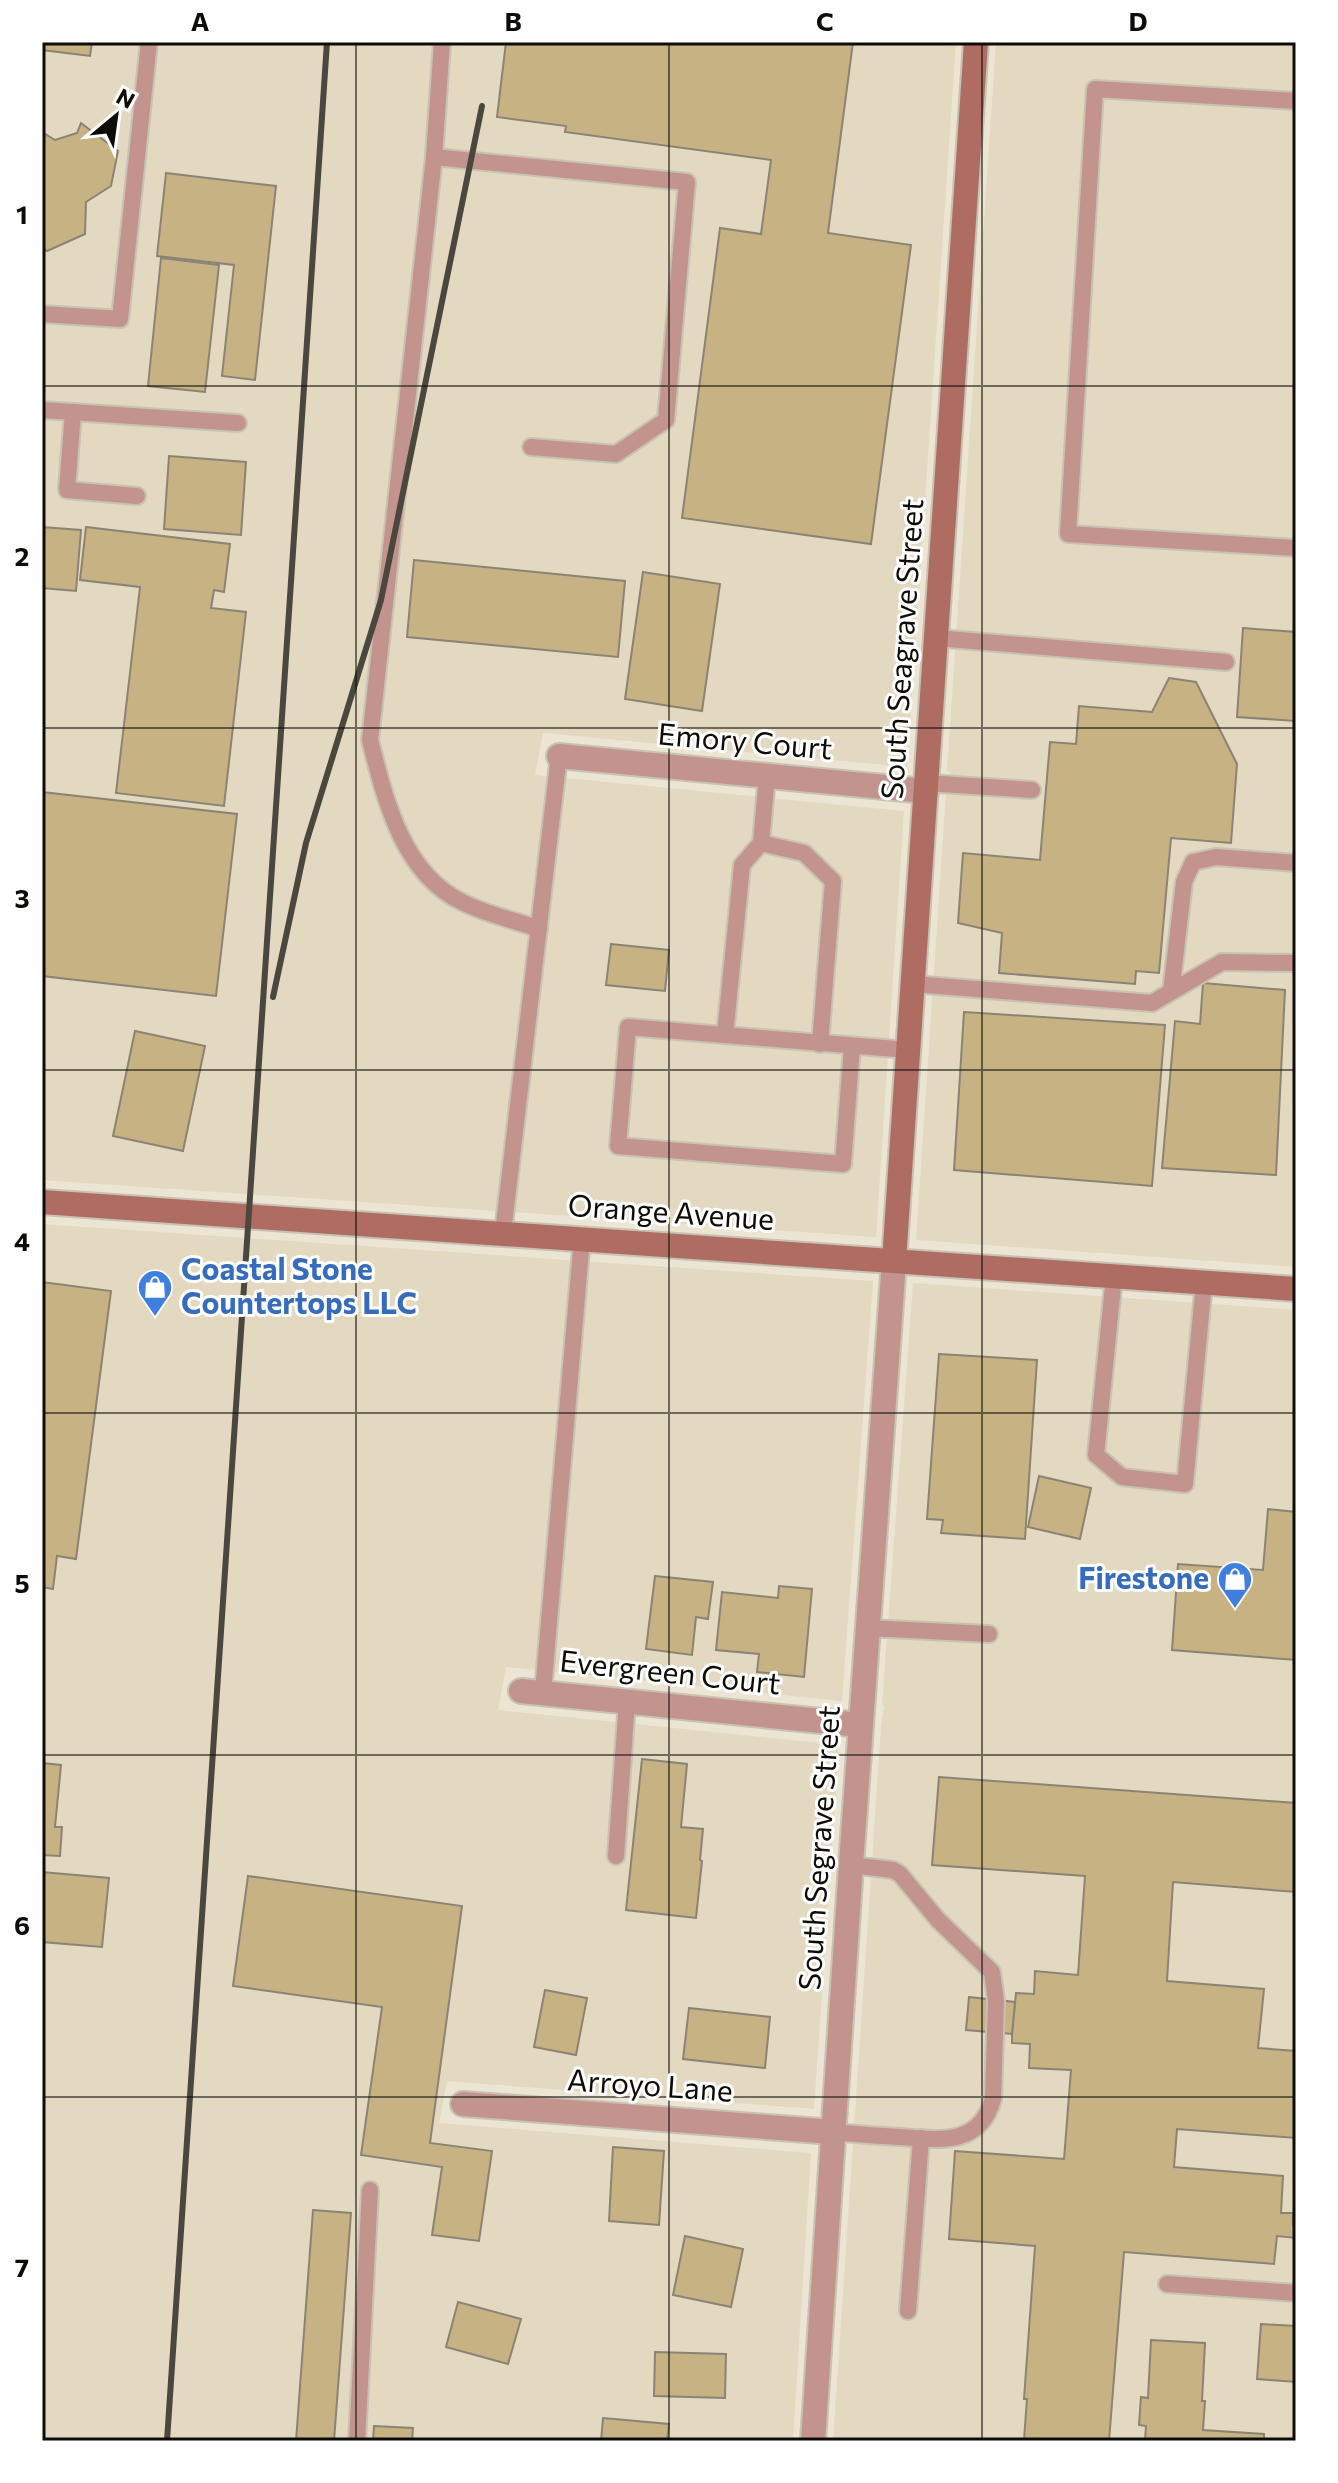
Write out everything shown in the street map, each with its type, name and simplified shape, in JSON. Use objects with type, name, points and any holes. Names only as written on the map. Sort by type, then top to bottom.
[{"type":"street","name":"South Seagrave Street","points":[[894,1261],[976,42]]},
{"type":"street","name":"Emory Court","points":[[559,756],[767,776],[926,787]]},
{"type":"street","name":"Orange Avenue","points":[[42,1202],[1296,1289]]},
{"type":"street","name":"South Segrave Street","points":[[813,2441],[894,1261]]},
{"type":"street","name":"Evergreen Court","points":[[532,1692],[861,1725]]},
{"type":"street","name":"Arroyo Lane","points":[[463,2104],[833,2132]]},
{"type":"lane","points":[[42,314],[120,319],[149,42]]},
{"type":"lane","points":[[442,42],[434,157],[370,740],[384,795],[408,853],[430,878],[461,902],[539,929]]},
{"type":"lane","points":[[1296,101],[1095,89],[1068,534],[1296,548]]},
{"type":"lane","points":[[434,157],[687,182],[666,420],[616,454],[531,447]]},
{"type":"lane","points":[[42,410],[238,423]]},
{"type":"lane","points":[[73,412],[67,490],[137,496]]},
{"type":"lane","points":[[936,638],[1226,662]]},
{"type":"lane","points":[[503,1233],[559,756]]},
{"type":"lane","points":[[725,1035],[742,865],[761,843],[767,776]]},
{"type":"lane","points":[[926,787],[1032,790]]},
{"type":"lane","points":[[761,843],[804,853],[833,881],[820,1044]]},
{"type":"lane","points":[[1171,992],[1184,882],[1193,862],[1216,857],[1296,863]]},
{"type":"lane","points":[[913,984],[1152,1003],[1222,962],[1296,963]]},
{"type":"lane","points":[[852,1046],[843,1164],[618,1146],[628,1027],[908,1050]]},
{"type":"lane","points":[[532,1692],[582,1238]]},
{"type":"lane","points":[[1114,1276],[1096,1455],[1122,1477],[1185,1484],[1204,1282]]},
{"type":"lane","points":[[868,1628],[989,1634]]},
{"type":"lane","points":[[616,1856],[627,1701]]},
{"type":"lane","points":[[833,2132],[947,2140],[966,2134],[981,2123],[989,2113],[993,2099],[996,2001],[992,1972],[938,1920],[900,1874],[893,1870],[851,1865]]},
{"type":"lane","points":[[908,2311],[921,2138]]},
{"type":"lane","points":[[357,2441],[370,2190]]},
{"type":"lane","points":[[1167,2284],[1296,2293]]},
{"type":"shaded area","points":[[42,42],[956,42],[907,767],[543,733],[535,775],[904,811],[876,1237],[42,1180]]},
{"type":"shaded area","points":[[996,42],[1296,42],[1296,1267],[916,1240],[946,792],[950,772],[947,771]]},
{"type":"shaded area","points":[[42,1224],[873,1281],[842,1701],[506,1667],[498,1710],[839,1745],[814,2109],[447,2081],[439,2123],[811,2153],[793,2441],[42,2441]]},
{"type":"shaded area","points":[[913,1283],[1296,1310],[1296,2441],[833,2441]]},
{"type":"building","points":[[42,42],[92,42],[90,56],[42,50]]},
{"type":"building","points":[[506,42],[853,42],[828,233],[911,245],[871,544],[682,518],[720,228],[761,234],[771,160],[565,132],[566,126],[497,117]]},
{"type":"building","points":[[81,123],[118,151],[111,186],[86,202],[85,234],[47,251],[42,248],[42,132],[55,140],[77,133]]},
{"type":"building","points":[[166,173],[276,186],[255,380],[222,376],[234,265],[157,256]]},
{"type":"building","points":[[161,258],[219,265],[205,392],[148,386]]},
{"type":"building","points":[[169,456],[246,462],[241,535],[164,529]]},
{"type":"building","points":[[42,527],[81,530],[76,591],[42,588]]},
{"type":"building","points":[[86,527],[230,544],[224,592],[214,590],[211,608],[246,612],[224,806],[116,793],[140,587],[80,580]]},
{"type":"building","points":[[414,560],[625,581],[618,657],[407,637]]},
{"type":"building","points":[[643,572],[720,584],[702,711],[625,699]]},
{"type":"building","points":[[1243,628],[1296,632],[1296,721],[1237,717]]},
{"type":"building","points":[[1169,678],[1196,682],[1237,764],[1231,843],[1171,838],[1159,973],[1136,971],[1135,984],[999,973],[1002,933],[958,923],[963,853],[1040,860],[1050,742],[1076,744],[1079,706],[1152,712]]},
{"type":"building","points":[[42,792],[237,814],[216,996],[42,976]]},
{"type":"building","points":[[611,944],[669,950],[665,991],[606,985]]},
{"type":"building","points":[[1203,983],[1285,990],[1276,1175],[1162,1168],[1175,1021],[1200,1024]]},
{"type":"building","points":[[964,1012],[1165,1025],[1152,1186],[954,1170]]},
{"type":"building","points":[[135,1031],[205,1046],[183,1151],[113,1136]]},
{"type":"building","points":[[42,1282],[111,1291],[76,1559],[57,1556],[53,1589],[42,1587]]},
{"type":"building","points":[[939,1354],[1037,1360],[1025,1539],[941,1533],[943,1520],[927,1519]]},
{"type":"building","points":[[1039,1476],[1091,1488],[1080,1539],[1028,1527]]},
{"type":"building","name":"Firestone","points":[[1268,1509],[1296,1512],[1296,1660],[1172,1650],[1178,1564],[1263,1570]]},
{"type":"building","points":[[655,1576],[713,1582],[708,1619],[696,1617],[692,1655],[646,1649]]},
{"type":"building","points":[[779,1586],[812,1589],[804,1677],[757,1672],[759,1654],[716,1650],[722,1592],[778,1598]]},
{"type":"building","points":[[642,1759],[687,1764],[681,1827],[703,1829],[696,1918],[626,1910]]},
{"type":"building","points":[[42,1763],[61,1765],[55,1827],[62,1827],[60,1856],[42,1855]]},
{"type":"building","points":[[939,1777],[1296,1803],[1296,1892],[1173,1882],[1167,1981],[1264,1989],[1258,2048],[1296,2051],[1296,2138],[1177,2129],[1174,2167],[1283,2176],[1281,2213],[1293,2213],[1296,2238],[1277,2236],[1274,2264],[1124,2252],[1109,2441],[1024,2439],[1035,2246],[949,2239],[955,2151],[1064,2159],[1071,2070],[1029,2068],[1030,2044],[1012,2043],[1012,2034],[1016,1993],[1034,1994],[1035,1971],[1078,1975],[1085,1876],[932,1865]]},
{"type":"building","points":[[42,1872],[109,1878],[102,1947],[42,1942]]},
{"type":"building","points":[[248,1876],[462,1906],[430,2143],[492,2151],[479,2241],[432,2235],[442,2167],[361,2155],[382,2007],[233,1986]]},
{"type":"building","points":[[545,1990],[587,1998],[576,2055],[534,2047]]},
{"type":"building","points":[[969,1997],[1015,2002],[1012,2034],[966,2030]]},
{"type":"building","points":[[689,2008],[770,2017],[765,2068],[683,2059]]},
{"type":"building","points":[[613,2147],[664,2151],[659,2225],[609,2221]]},
{"type":"building","points":[[313,2210],[351,2213],[334,2441],[296,2441]]},
{"type":"building","points":[[685,2236],[743,2249],[731,2307],[673,2295]]},
{"type":"building","points":[[458,2302],[521,2319],[508,2364],[446,2347]]},
{"type":"building","points":[[1261,2324],[1296,2326],[1296,2382],[1257,2379]]},
{"type":"building","points":[[1151,2340],[1205,2343],[1203,2430],[1264,2434],[1264,2441],[1145,2441],[1146,2426],[1139,2425],[1141,2397],[1148,2398]]},
{"type":"building","points":[[655,2352],[726,2354],[725,2398],[654,2396]]},
{"type":"building","points":[[603,2418],[669,2424],[667,2441],[601,2441]]},
{"type":"building","points":[[374,2426],[413,2428],[412,2441],[373,2441]]},
{"type":"railway","points":[[167,2441],[327,42]]},
{"type":"railway","points":[[273,997],[306,843],[381,600],[482,106]]},
{"type":"place","name":"Coastal Stone Countertops LLC","points":[[155,1318]]},
{"type":"place","name":"Firestone","points":[[1235,1610]]}]
